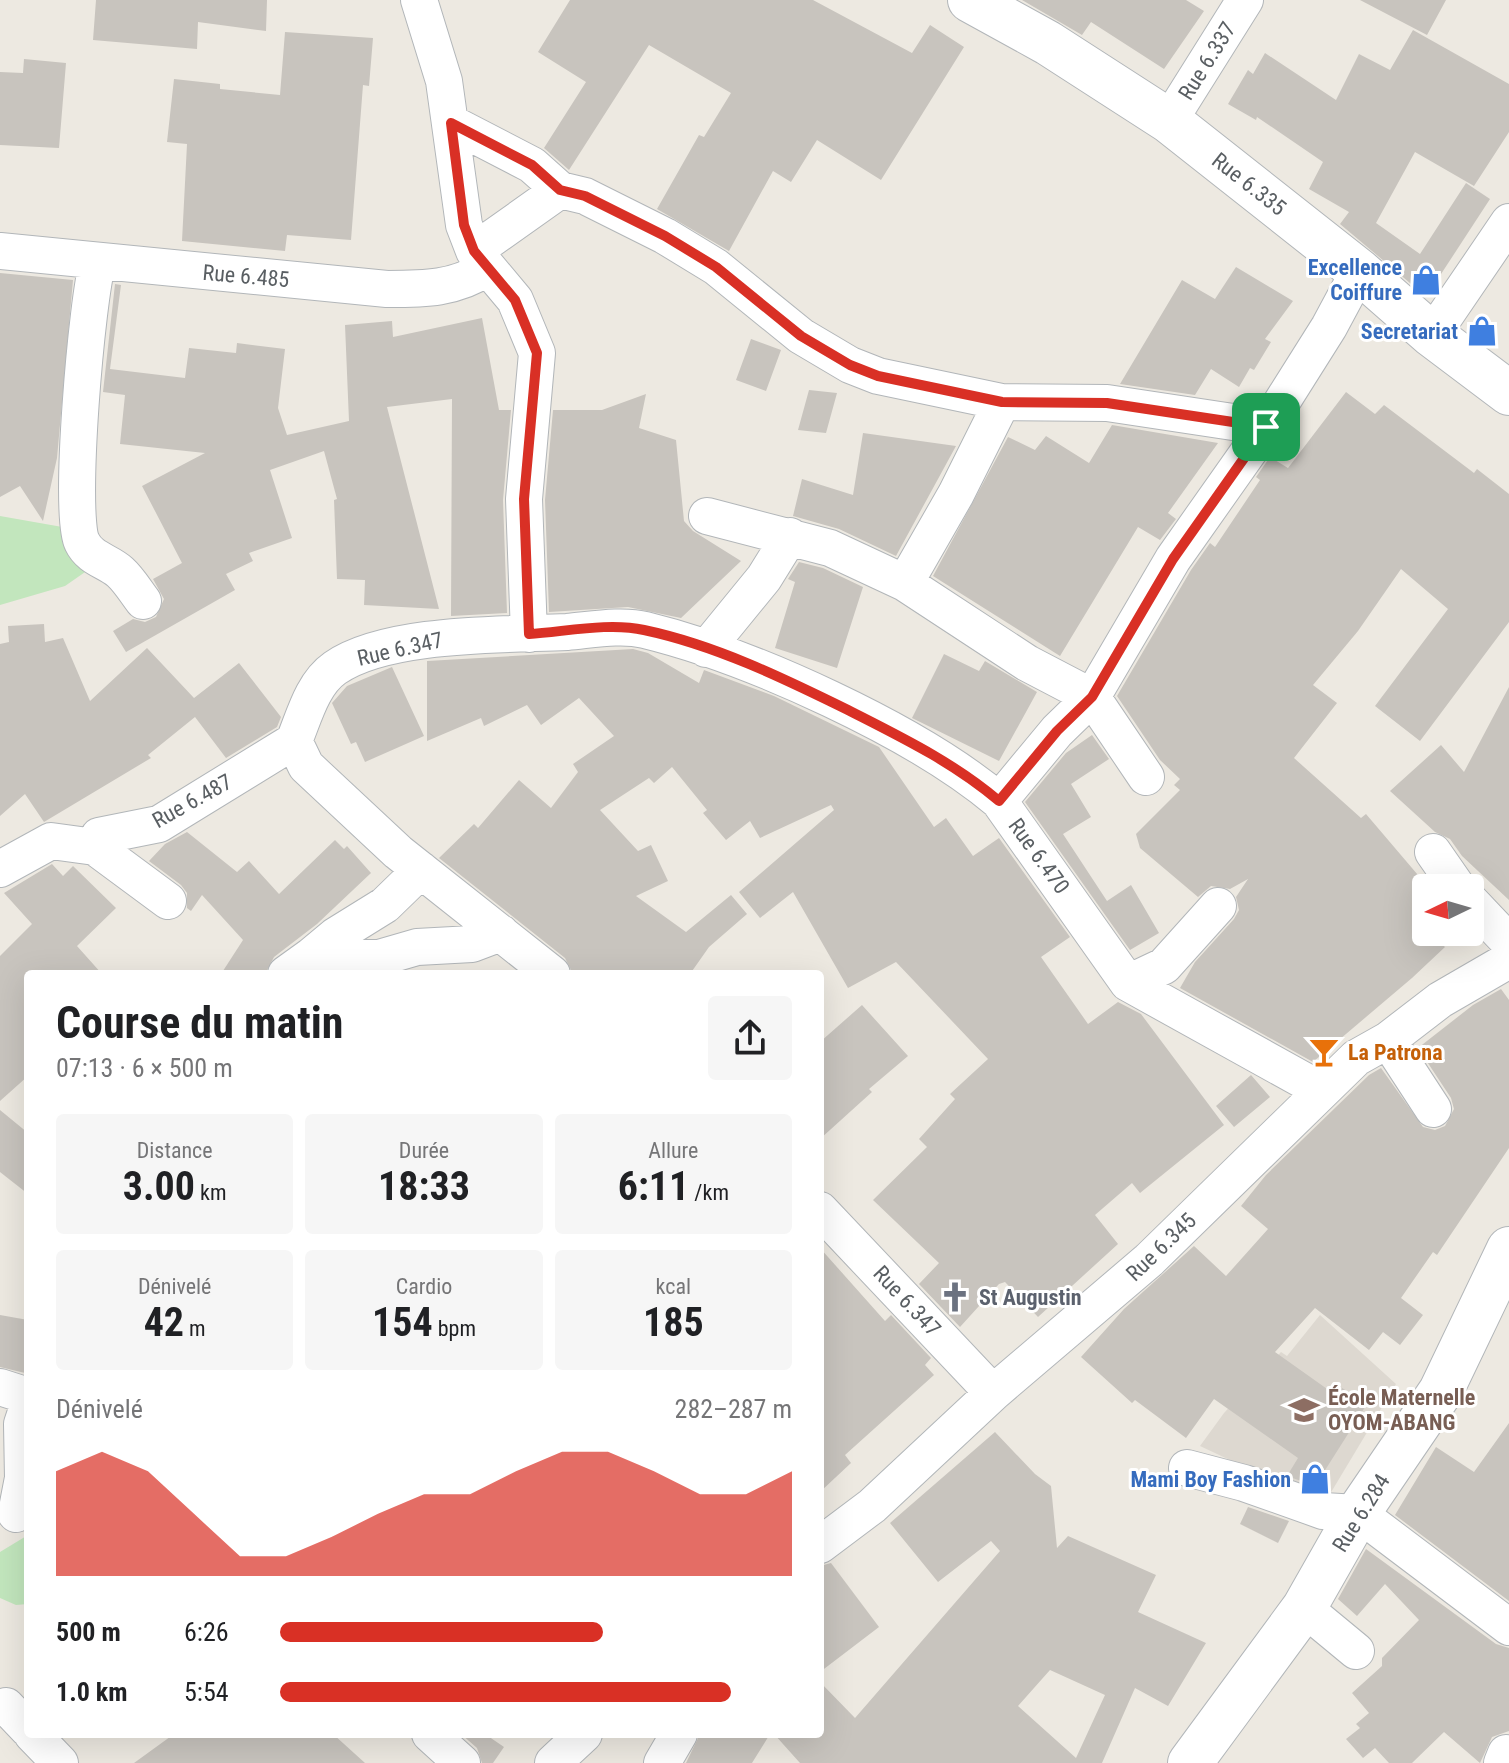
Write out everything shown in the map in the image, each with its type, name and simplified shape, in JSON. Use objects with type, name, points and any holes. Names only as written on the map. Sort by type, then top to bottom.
[{"type":"street","points":[[419,0],[444,81],[464,225],[481,260],[515,300],[537,353],[524,499],[529,634]]},
{"type":"street","name":"Rue 6.335","points":[[970,0],[1048,43],[1169,121],[1359,271],[1432,335],[1509,393]]},
{"type":"street","name":"Rue 6.337","points":[[1169,121],[1245,0]]},
{"type":"street","points":[[451,123],[532,165],[560,190],[585,196],[665,236],[716,267],[801,336],[850,365],[878,376],[1002,402],[1107,403],[1266,427]]},
{"type":"street","name":"Rue 6.485","points":[[0,251],[387,289],[450,286],[468,281],[481,260],[560,190]]},
{"type":"street","points":[[1432,335],[1509,222]]},
{"type":"street","points":[[98,262],[78,437],[79,525],[82,542],[93,556],[119,571],[143,601]]},
{"type":"street","name":"Rue 6.470","points":[[1321,1090],[1128,983],[999,801],[1057,731],[1092,697],[1173,559],[1266,427],[1329,327],[1359,271]]},
{"type":"street","points":[[905,583],[956,494],[1002,402]]},
{"type":"street","points":[[707,516],[830,548],[905,583],[1027,663],[1092,697],[1146,777]]},
{"type":"street","points":[[706,649],[764,578],[790,536]]},
{"type":"street","name":"Rue 6.347","points":[[294,741],[322,680],[351,659],[390,647],[447,638],[642,629],[706,649],[786,680],[879,726],[971,777],[999,801]]},
{"type":"street","points":[[294,741],[306,766],[421,870],[547,970]]},
{"type":"street","name":"Rue 6.487","points":[[0,869],[72,837],[99,836],[159,824],[294,741]]},
{"type":"street","points":[[72,837],[168,901]]},
{"type":"street","points":[[1433,852],[1448,874]]},
{"type":"street","points":[[298,965],[335,936],[385,905],[421,870]]},
{"type":"street","points":[[1128,983],[1164,966],[1218,906]]},
{"type":"street","points":[[1484,916],[1509,942]]},
{"type":"street","points":[[298,965],[379,958],[417,947],[472,944],[501,933]]},
{"type":"street","name":"Rue 6.345","points":[[824,1542],[872,1506],[993,1393],[1149,1260],[1356,1058],[1388,1040],[1440,1000],[1509,960]]},
{"type":"street","points":[[1388,1040],[1433,1109]]},
{"type":"street","name":"Rue 6.347","points":[[824,1214],[993,1393]]},
{"type":"street","name":"Rue 6.284","points":[[1190,1763],[1304,1608],[1358,1513],[1441,1391],[1509,1249]]},
{"type":"street","points":[[0,1387],[24,1395]]},
{"type":"street","points":[[16,1514],[23,1478],[24,1418]]},
{"type":"street","points":[[1187,1468],[1244,1483],[1323,1511],[1358,1513],[1509,1627]]},
{"type":"street","points":[[1304,1608],[1356,1651]]},
{"type":"street","points":[[36,1738],[60,1763]]},
{"type":"street","points":[[434,1738],[462,1763]]},
{"type":"street","points":[[553,1763],[580,1738]]},
{"type":"street","points":[[662,1763],[677,1738]]},
{"type":"shaded area","name":"École Maternelle OYOM-ABANG","points":[[1320,1315],[1396,1384],[1324,1504],[1200,1446],[1224,1413],[1281,1352],[1287,1356]]},
{"type":"green space","points":[[0,516],[85,531],[88,570],[65,586],[0,605]]},
{"type":"green space","points":[[24,1537],[24,1604],[16,1605],[0,1598],[0,1552]]},
{"type":"building","points":[[96,0],[267,0],[266,31],[198,22],[197,49],[93,40]]},
{"type":"building","points":[[570,0],[813,0],[912,53],[930,25],[964,47],[881,180],[817,140],[791,182],[773,171],[729,251],[657,209],[699,135],[704,137],[731,93],[649,45],[569,170],[544,148],[586,82],[538,52]]},
{"type":"building","points":[[1022,0],[1186,0],[1204,11],[1164,69],[1091,22],[1082,35]]},
{"type":"building","points":[[1360,0],[1446,0],[1427,35]]},
{"type":"building","points":[[1413,30],[1509,84],[1509,132],[1474,186],[1415,152],[1376,223],[1420,254],[1466,183],[1490,199],[1428,294],[1423,294],[1340,224],[1349,212],[1309,189],[1323,162],[1257,117],[1256,120],[1228,104],[1248,70],[1253,74],[1265,53],[1336,100],[1359,54],[1390,70]]},
{"type":"building","points":[[285,32],[373,38],[369,86],[363,85],[351,240],[287,235],[285,251],[182,241],[187,144],[167,142],[174,79],[220,84],[220,89],[280,95]]},
{"type":"building","points":[[24,59],[66,63],[59,148],[0,145],[0,72],[23,73]]},
{"type":"building","points":[[1236,267],[1293,301],[1265,339],[1271,342],[1254,370],[1250,368],[1239,387],[1211,369],[1195,395],[1120,384],[1182,280],[1215,299]]},
{"type":"building","points":[[0,273],[73,280],[57,458],[43,521],[20,486],[0,497]]},
{"type":"building","points":[[115,284],[121,285],[110,369],[185,378],[189,348],[236,353],[237,343],[285,349],[278,408],[287,435],[349,421],[345,325],[392,321],[393,337],[482,318],[499,410],[511,410],[503,500],[507,613],[451,616],[452,399],[387,407],[439,609],[364,605],[365,580],[337,579],[334,500],[337,499],[324,451],[270,470],[292,538],[249,553],[253,561],[226,574],[235,590],[126,652],[113,631],[133,619],[145,622],[156,617],[164,599],[153,579],[182,563],[142,486],[205,453],[120,444],[125,395],[103,392]]},
{"type":"building","points":[[751,339],[781,350],[766,391],[736,380]]},
{"type":"building","points":[[809,390],[837,393],[826,433],[798,430]]},
{"type":"building","points":[[1346,392],[1375,414],[1384,405],[1474,473],[1477,469],[1509,494],[1509,622],[1420,741],[1375,706],[1448,609],[1401,569],[1358,631],[1313,685],[1337,703],[1294,758],[1361,818],[1366,814],[1417,874],[1412,874],[1412,946],[1445,947],[1313,1062],[1180,988],[1195,962],[1234,919],[1239,910],[1236,897],[1248,879],[1230,889],[1211,886],[1198,897],[1140,848],[1136,834],[1180,790],[1174,785],[1180,779],[1160,760],[1117,696],[1191,570],[1210,543],[1215,547],[1260,480],[1256,477],[1270,457],[1288,468]]},
{"type":"building","points":[[646,394],[639,428],[676,440],[684,521],[693,531],[741,561],[681,618],[628,607],[549,612],[545,500],[553,410],[602,410]]},
{"type":"building","points":[[1112,425],[1218,443],[1168,513],[1176,519],[1160,540],[1138,527],[1060,656],[933,576],[1008,437],[1035,450],[1046,436],[1089,463]]},
{"type":"building","points":[[863,433],[956,446],[896,556],[839,529],[793,516],[802,479],[853,495]]},
{"type":"building","points":[[799,562],[823,568],[863,587],[837,668],[775,648],[795,582],[788,579]]},
{"type":"building","points":[[44,624],[45,642],[63,638],[90,701],[147,648],[194,698],[239,663],[281,717],[277,727],[226,758],[195,717],[148,755],[151,758],[44,822],[25,794],[0,816],[0,644],[9,642],[8,626]]},
{"type":"building","points":[[633,649],[648,653],[699,683],[704,670],[774,696],[879,747],[934,827],[946,818],[973,856],[999,838],[1070,937],[1041,957],[1088,1024],[1118,1002],[1141,1014],[1224,1125],[1140,1193],[1132,1183],[1095,1215],[1118,1244],[1038,1317],[1005,1282],[999,1284],[960,1327],[919,1284],[939,1263],[873,1200],[927,1147],[919,1139],[955,1099],[950,1094],[988,1059],[896,962],[848,988],[793,892],[760,918],[739,892],[834,810],[831,805],[760,838],[750,821],[726,840],[703,813],[707,810],[672,767],[654,783],[649,778],[600,810],[638,851],[651,845],[668,881],[636,896],[686,932],[731,895],[747,914],[709,947],[693,970],[571,970],[565,958],[439,858],[474,824],[478,828],[519,780],[551,808],[578,772],[573,764],[614,736],[579,698],[541,725],[527,705],[484,726],[481,718],[427,741],[427,661]]},
{"type":"building","points":[[944,654],[979,671],[985,661],[1037,692],[999,761],[912,718]]},
{"type":"building","points":[[392,667],[424,736],[365,762],[356,742],[351,744],[332,703],[347,686]]},
{"type":"building","points":[[1509,687],[1509,900],[1462,856],[1450,839],[1435,832],[1390,791],[1441,745],[1464,772]]},
{"type":"building","points":[[1092,735],[1109,759],[1071,784],[1091,817],[1063,834],[1107,901],[1131,885],[1159,933],[1130,950],[1025,802],[1066,753]]},
{"type":"building","points":[[187,832],[237,872],[249,861],[279,894],[335,840],[344,849],[347,846],[371,873],[317,924],[274,957],[267,970],[224,970],[243,940],[202,895],[191,911],[187,908],[187,893],[181,885],[149,861],[165,844]]},
{"type":"building","points":[[52,864],[63,876],[73,866],[116,908],[77,946],[98,970],[24,970],[24,1080],[0,1101],[0,956],[32,924],[4,893]]},
{"type":"building","points":[[1501,989],[1509,1000],[1509,1148],[1437,1255],[1433,1252],[1401,1298],[1423,1315],[1400,1345],[1383,1332],[1369,1350],[1315,1308],[1275,1352],[1337,1396],[1342,1388],[1367,1404],[1315,1486],[1287,1476],[1298,1458],[1214,1399],[1186,1438],[1135,1400],[1132,1403],[1081,1357],[1124,1309],[1194,1246],[1226,1276],[1268,1229],[1241,1206],[1266,1175],[1369,1075],[1381,1068],[1423,1127],[1435,1130],[1445,1126],[1454,1109],[1451,1098],[1418,1048],[1473,1005]]},
{"type":"building","points":[[862,1005],[908,1056],[869,1089],[872,1092],[824,1135],[824,1038]]},
{"type":"building","points":[[1251,1075],[1270,1097],[1234,1127],[1216,1106]]},
{"type":"building","points":[[0,1110],[24,1130],[24,1191],[0,1172]]},
{"type":"building","points":[[824,1252],[885,1321],[891,1315],[931,1358],[925,1365],[934,1375],[845,1455],[851,1463],[824,1488]]},
{"type":"building","points":[[0,1315],[24,1319],[24,1373],[0,1367]]},
{"type":"building","points":[[1509,1423],[1509,1601],[1395,1515],[1436,1447],[1474,1472]]},
{"type":"building","points":[[995,1432],[1035,1474],[1051,1486],[1057,1548],[1068,1536],[1156,1575],[1138,1612],[1206,1643],[1168,1706],[1135,1688],[1102,1763],[800,1763],[778,1738],[824,1738],[824,1686],[855,1718],[1000,1551],[991,1541],[938,1582],[890,1523]],"holes":[[[1050,1670],[1105,1695],[1076,1758],[1018,1706]]]},
{"type":"building","points":[[1248,1507],[1289,1521],[1278,1543],[1240,1524]]},
{"type":"building","points":[[1366,1549],[1496,1644],[1509,1648],[1509,1731],[1492,1737],[1480,1763],[1444,1732],[1412,1763],[1389,1763],[1375,1748],[1363,1758],[1346,1739],[1360,1728],[1356,1724],[1369,1713],[1352,1693],[1382,1666],[1382,1658],[1419,1620],[1385,1584],[1357,1616],[1338,1599]]},
{"type":"building","points":[[831,1563],[879,1627],[824,1669],[824,1565]]},
{"type":"building","points":[[168,1738],[337,1738],[365,1763],[134,1763]]},
{"type":"building","points":[[466,1738],[491,1738],[504,1747],[493,1763],[482,1763],[477,1748]]},
{"type":"building","points":[[698,1738],[768,1738],[752,1763],[686,1763]]},
{"type":"place","name":"Excellence Coiffure","points":[[1426,280]]},
{"type":"place","name":"Secretariat","points":[[1482,331]]},
{"type":"place","name":"La Patrona","points":[[1324,1052]]},
{"type":"place","name":"St Augustin","points":[[955,1297]]},
{"type":"place","name":"École Maternelle OYOM-ABANG","points":[[1304,1410]]},
{"type":"place","name":"Mami Boy Fashion","points":[[1315,1479]]},
{"type":"route","points":[[451,123],[532,165],[560,190],[585,196],[665,236],[716,267],[801,336],[850,365],[878,376],[1002,402],[1049,405],[1107,403],[1266,427],[1173,559],[1092,697],[1057,731],[999,801],[971,777],[865,719],[786,680],[706,649],[642,629],[529,634],[524,499],[537,384],[537,353],[515,300],[474,251],[464,225],[451,123]]}]
